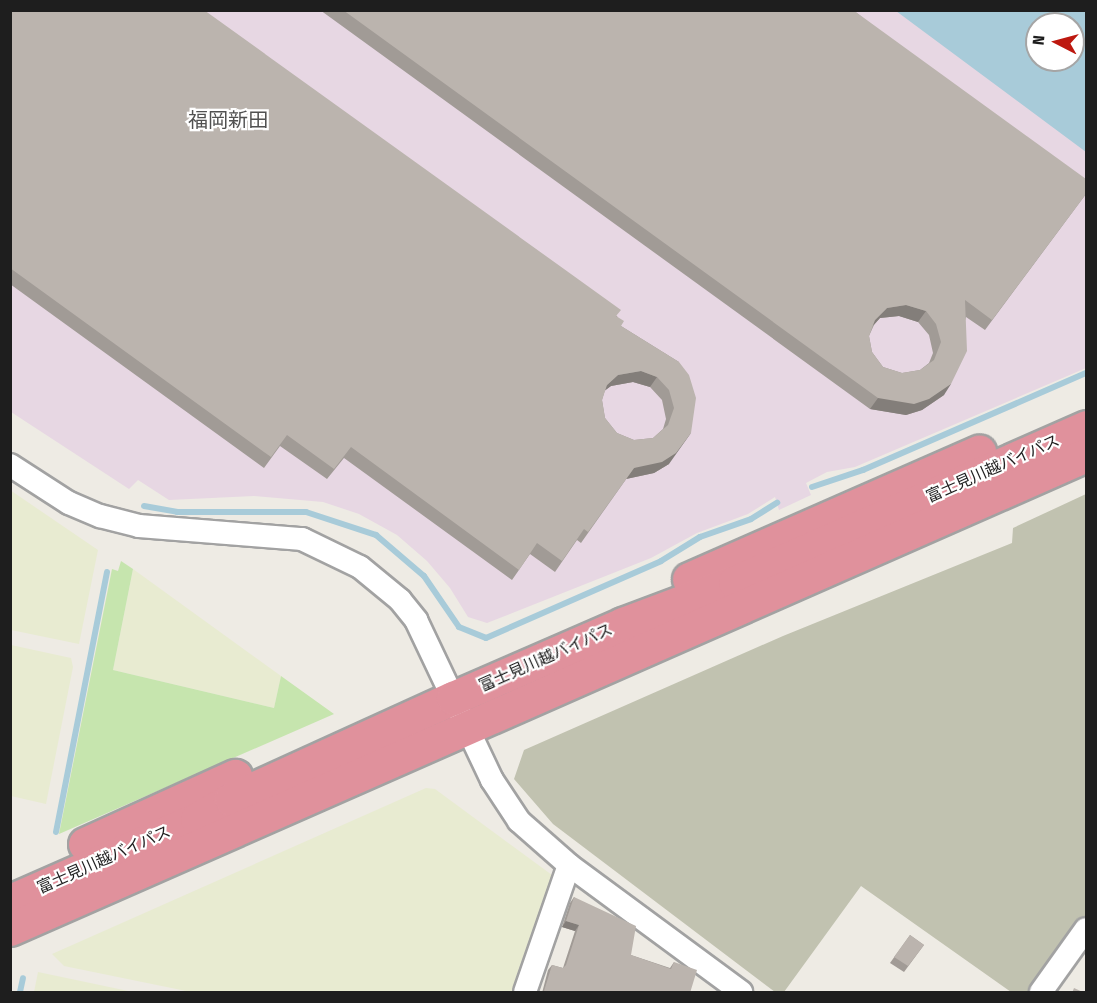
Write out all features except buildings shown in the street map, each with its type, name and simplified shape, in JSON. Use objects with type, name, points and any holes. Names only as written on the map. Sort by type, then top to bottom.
[{"type":"highway","name":"富士見川越バイパス","points":[[10,901],[113,870],[464,722],[623,624],[735,582],[1086,427]]},
{"type":"highway","name":"富士見川越バイパス","points":[[10,929],[113,870],[336,753],[464,722],[629,671],[660,643],[1086,455]]},
{"type":"highway","points":[[10,951],[438,763],[464,722]]},
{"type":"highway","points":[[10,880],[285,752],[336,753]]},
{"type":"street","points":[[10,465],[69,503],[100,516],[139,526],[302,539],[334,551],[382,584],[416,620],[464,722],[519,821],[569,865],[741,993]]},
{"type":"street","points":[[525,993],[569,865]]},
{"type":"street","points":[[1041,993],[1086,929]]},
{"type":"shaded area","points":[[10,11],[1086,11],[1086,368],[855,467],[827,472],[806,483],[811,495],[779,510],[775,497],[748,514],[697,533],[651,558],[487,623],[468,617],[450,588],[427,561],[397,535],[359,514],[323,502],[254,496],[169,500],[138,480],[129,489],[11,412]]},
{"type":"shaded area","points":[[10,490],[98,550],[79,644],[11,630]]},
{"type":"shaded area","points":[[1086,494],[1086,916],[1027,992],[1011,992],[861,886],[784,992],[775,992],[553,824],[514,779],[524,750],[783,636],[1012,543],[1013,528]]},
{"type":"shaded area","points":[[133,569],[281,676],[274,708],[113,670]]},
{"type":"shaded area","points":[[11,645],[71,658],[73,667],[46,804],[11,796]]},
{"type":"shaded area","points":[[426,788],[435,789],[552,875],[517,992],[191,992],[64,966],[52,954]]},
{"type":"shaded area","points":[[38,972],[133,992],[34,992]]},
{"type":"green space","points":[[121,561],[133,569],[113,670],[274,708],[281,676],[334,714],[59,834],[112,569],[118,571]]},
{"type":"water","points":[[896,11],[1086,11],[1086,152]]},
{"type":"waterway","points":[[812,487],[863,470],[1086,373]]},
{"type":"waterway","points":[[144,506],[177,512],[306,512],[376,535],[424,576],[459,627],[486,638],[661,561],[700,537],[751,519],[777,503]]},
{"type":"waterway","points":[[56,832],[107,572]]},
{"type":"waterway","points":[[20,992],[23,978]]},
{"type":"district","name":"福岡新田","points":[[228,120]]}]
